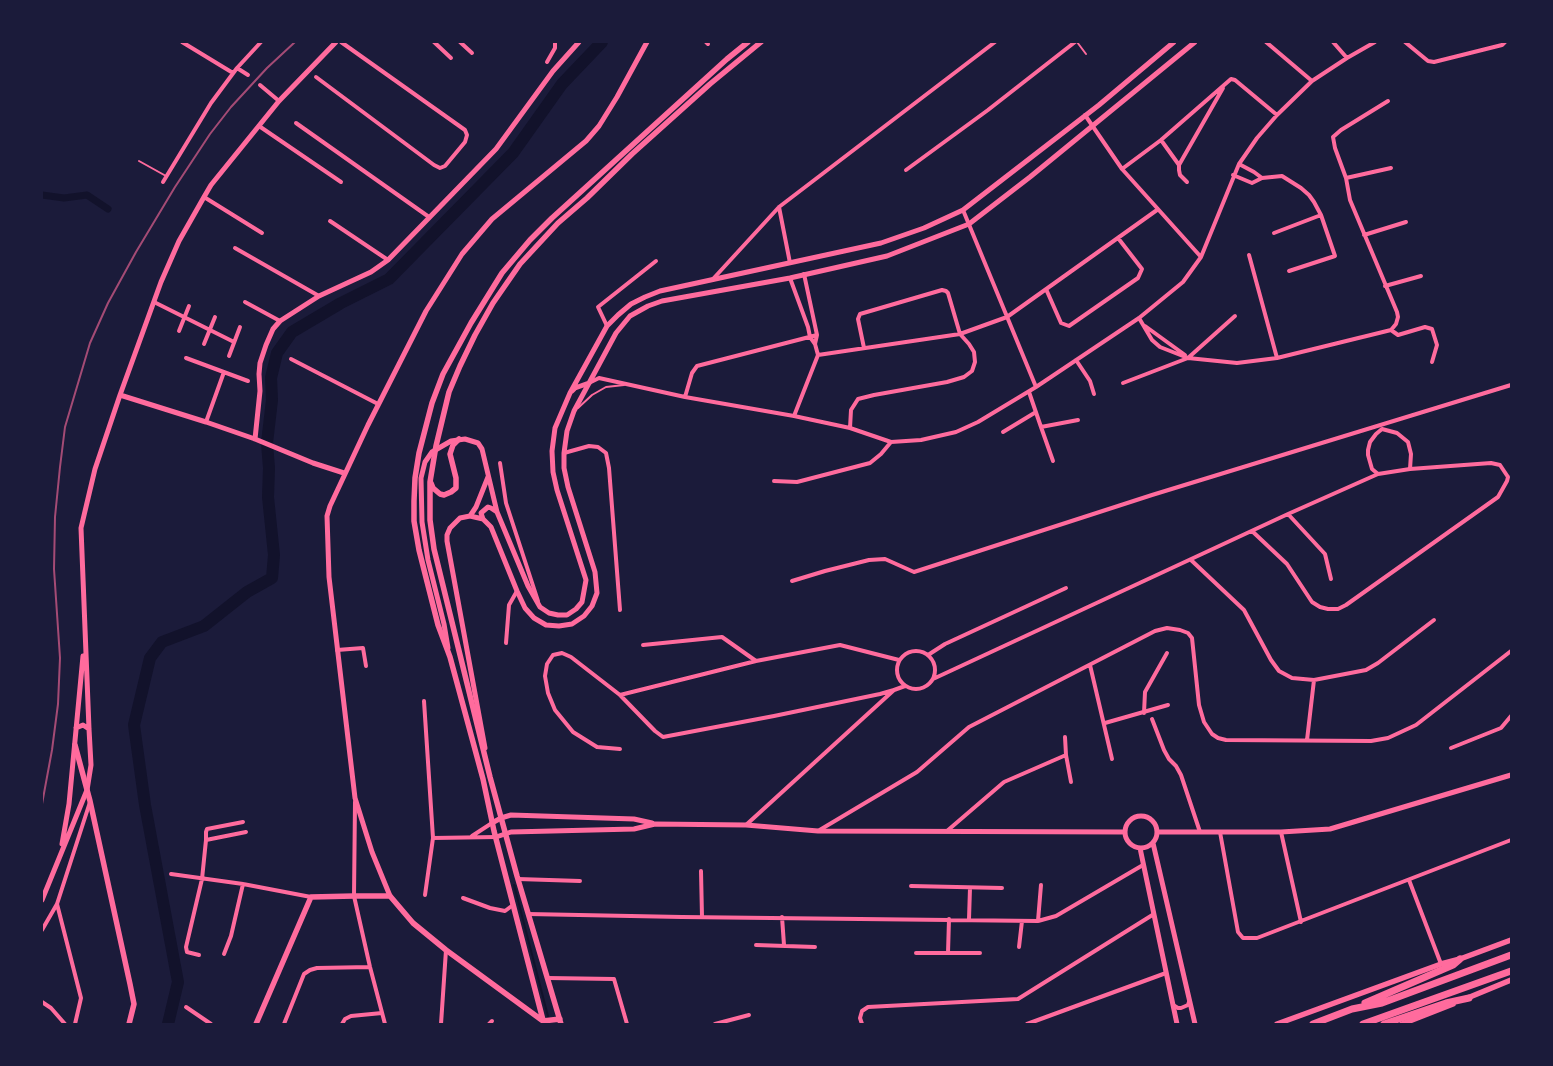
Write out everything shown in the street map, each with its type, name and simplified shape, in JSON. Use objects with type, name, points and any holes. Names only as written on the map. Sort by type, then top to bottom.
[{"type":"highway","points":[[1352,1008],[1382,1003],[1511,955]]},
{"type":"highway","points":[[1313,1024],[1453,965],[1460,959]]},
{"type":"highway","points":[[1363,1024],[1511,971]]},
{"type":"highway","points":[[1384,1024],[1446,1003],[1469,998]]},
{"type":"main road","points":[[543,1023],[492,823],[483,779],[450,657],[438,625],[419,550],[414,521],[415,478],[419,453],[432,403],[443,374],[483,302],[502,273],[530,240],[701,82],[748,42]]},
{"type":"main road","points":[[256,1024],[311,897],[354,896],[390,896],[413,923],[446,950],[543,1023],[560,1021],[528,914],[490,777],[434,549],[430,520],[430,482],[432,466],[444,410],[460,366],[493,303],[520,264],[558,223],[587,198],[638,149],[710,84],[760,42]]},
{"type":"main road","points":[[430,482],[433,488],[440,494],[444,495],[456,488],[456,478],[450,454],[453,445],[459,439]]},
{"type":"main road","points":[[74,745],[90,801],[134,1004],[129,1024]]},
{"type":"main road","points":[[506,879],[518,877]]},
{"type":"main road","points":[[1277,1024],[1511,940]]},
{"type":"main road","points":[[1402,1024],[1511,980]]},
{"type":"street","points":[[182,42],[233,73]]},
{"type":"street","points":[[163,182],[211,103],[237,68],[261,42]]},
{"type":"street","points":[[42,900],[87,790],[92,765],[89,729],[81,528],[95,469],[120,395],[154,302],[179,241],[204,197],[279,102],[336,42]]},
{"type":"street","points":[[316,78],[440,168],[445,166],[466,142],[467,135],[465,130],[341,42]]},
{"type":"street","points":[[434,42],[451,58]]},
{"type":"street","points":[[460,42],[472,53]]},
{"type":"street","points":[[547,62],[555,48],[555,42]]},
{"type":"street","points":[[257,440],[260,363],[271,334],[280,321],[319,296],[371,272],[388,260],[496,149],[507,136],[553,71],[579,42]]},
{"type":"street","points":[[385,1024],[354,896],[355,798],[328,578],[327,516],[344,473],[378,404],[426,311],[462,254],[492,220],[586,142],[599,126],[617,97],[647,42]]},
{"type":"street","points":[[713,280],[779,207],[995,42]]},
{"type":"street","points":[[906,170],[988,110],[1076,42]]},
{"type":"street","points":[[450,657],[444,624],[423,535],[420,486],[425,462],[432,452],[451,441],[459,439],[469,439],[478,443],[482,449],[497,512],[528,586],[540,607],[549,613],[558,616],[566,615],[576,609],[582,602],[586,580],[557,490],[553,472],[552,451],[555,428],[582,370],[607,326],[618,315],[631,304],[644,297],[660,292],[882,244],[924,228],[964,210],[1085,115],[1174,42]]},
{"type":"street","points":[[497,512],[488,507],[481,513],[483,519],[491,527],[525,608],[534,618],[546,625],[559,626],[572,624],[584,616],[592,606],[597,593],[595,572],[568,487],[564,468],[564,453],[567,431],[574,411],[588,383],[616,333],[630,316],[648,306],[662,301],[790,278],[887,256],[969,224],[1030,177],[1195,42]]},
{"type":"street","points":[[1266,42],[1312,81]]},
{"type":"street","points":[[1333,42],[1347,58]]},
{"type":"street","points":[[570,393],[578,387],[599,378],[685,397],[794,416],[850,428],[891,442],[921,440],[956,432],[978,422],[1029,392],[1139,318],[1183,282],[1200,257],[1233,175],[1257,138],[1277,115],[1312,81],[1375,42]]},
{"type":"street","points":[[1405,42],[1428,61],[1434,62],[1502,45],[1505,42]]},
{"type":"street","points":[[237,68],[248,75]]},
{"type":"street","points":[[1122,168],[1161,140],[1230,80],[1235,80],[1277,115]]},
{"type":"street","points":[[1179,165],[1225,84]]},
{"type":"street","points":[[260,85],[279,102]]},
{"type":"street","points":[[1139,318],[1152,340],[1160,347],[1188,358],[1237,363],[1277,358],[1391,330],[1396,324],[1398,317],[1350,200],[1346,178],[1334,148],[1333,137],[1341,130],[1388,101]]},
{"type":"street","points":[[1085,115],[1122,168],[1157,210],[1200,257]]},
{"type":"street","points":[[296,123],[429,217]]},
{"type":"street","points":[[259,126],[341,182]]},
{"type":"street","points":[[1161,140],[1179,165],[1180,175],[1187,182]]},
{"type":"street","points":[[1239,164],[1262,178]]},
{"type":"street","points":[[1346,178],[1391,168]]},
{"type":"street","points":[[1233,175],[1250,182],[1262,178],[1282,176],[1309,195],[1321,215],[1335,256],[1289,271]]},
{"type":"street","points":[[204,197],[262,233]]},
{"type":"street","points":[[779,207],[790,263]]},
{"type":"street","points":[[964,210],[1036,387]]},
{"type":"street","points":[[818,355],[960,334],[1007,317],[1157,210]]},
{"type":"street","points":[[1274,233],[1321,215]]},
{"type":"street","points":[[330,222],[388,260]]},
{"type":"street","points":[[1364,235],[1406,222]]},
{"type":"street","points":[[1046,289],[1061,323],[1069,326],[1138,278],[1142,269],[1118,238]]},
{"type":"street","points":[[235,248],[319,296]]},
{"type":"street","points":[[1249,255],[1277,358]]},
{"type":"street","points":[[607,326],[598,307],[656,261]]},
{"type":"street","points":[[804,274],[818,335],[815,344]]},
{"type":"street","points":[[1385,286],[1421,276]]},
{"type":"street","points":[[790,278],[808,327],[810,337],[815,344],[818,355],[794,416]]},
{"type":"street","points":[[850,428],[851,410],[858,399],[874,394],[947,382],[964,377],[972,371],[975,362],[974,352],[970,344],[960,334],[948,293],[942,290],[860,314],[858,319],[864,348]]},
{"type":"street","points":[[154,302],[234,342]]},
{"type":"street","points":[[245,302],[280,321]]},
{"type":"street","points":[[179,331],[189,306]]},
{"type":"street","points":[[1123,383],[1188,358],[1235,316]]},
{"type":"street","points":[[204,344],[215,317]]},
{"type":"street","points":[[1143,324],[1188,358]]},
{"type":"street","points":[[229,356],[240,327]]},
{"type":"street","points":[[1391,330],[1398,335],[1425,327],[1432,329],[1437,345],[1432,362]]},
{"type":"street","points":[[685,397],[692,373],[697,366],[818,335]]},
{"type":"street","points":[[186,358],[248,381]]},
{"type":"street","points":[[291,359],[378,404]]},
{"type":"street","points":[[1076,360],[1090,381],[1094,394]]},
{"type":"street","points":[[582,370],[583,375],[586,378],[589,378],[594,373]]},
{"type":"street","points":[[206,422],[224,372]]},
{"type":"street","points":[[792,581],[869,560],[885,559],[914,572],[1152,496],[1382,427],[1511,385]]},
{"type":"street","points":[[578,387],[582,390],[580,399]]},
{"type":"street","points":[[1029,392],[1053,461]]},
{"type":"street","points":[[120,395],[206,422],[257,440],[313,463],[344,473]]},
{"type":"street","points":[[1003,432],[1036,412]]},
{"type":"street","points":[[1041,427],[1078,420]]},
{"type":"street","points":[[1382,427],[1397,433],[1408,442],[1411,454],[1410,469]]},
{"type":"street","points":[[1378,474],[1372,469],[1368,450],[1370,442],[1382,427]]},
{"type":"street","points":[[774,481],[797,482],[870,463],[878,457],[891,442]]},
{"type":"street","points":[[564,453],[589,446],[598,447],[606,453],[609,468],[620,610]]},
{"type":"street","points":[[500,463],[506,503],[540,607]]},
{"type":"street","points":[[933,679],[935,666],[934,662],[928,655],[918,650],[907,652],[899,660],[896,669],[898,679],[905,686],[917,689],[923,688],[933,679],[1288,514],[1378,474],[1410,469],[1490,463],[1500,465],[1509,475],[1498,497],[1346,605],[1338,609],[1320,607],[1312,602],[1287,564],[1252,531]]},
{"type":"street","points":[[470,516],[476,507],[488,476]]},
{"type":"street","points":[[1288,514],[1325,554],[1331,579]]},
{"type":"street","points":[[483,519],[470,516],[459,518],[450,528],[447,535],[447,541],[490,777]]},
{"type":"street","points":[[1191,560],[1244,610],[1271,660],[1279,671],[1292,678],[1314,680],[1366,670],[1378,664],[1434,620]]},
{"type":"street","points":[[928,655],[945,644],[1066,588]]},
{"type":"street","points":[[506,643],[509,605],[517,591]]},
{"type":"street","points":[[818,831],[917,772],[969,727],[1155,631],[1167,628],[1180,630],[1188,633],[1192,638],[1199,705],[1204,722],[1212,734],[1218,738],[1226,740],[1371,741],[1388,738],[1416,725],[1511,651]]},
{"type":"street","points":[[60,855],[69,804],[85,637]]},
{"type":"street","points":[[643,645],[722,637],[756,661]]},
{"type":"street","points":[[620,695],[756,661],[840,645],[899,660]]},
{"type":"street","points":[[338,650],[363,648],[366,666]]},
{"type":"street","points":[[620,749],[597,747],[573,732],[555,710],[550,699],[545,676],[547,664],[554,655],[562,653],[571,656],[620,695],[655,731],[663,737],[880,694],[905,686]]},
{"type":"street","points":[[1144,712],[1145,692],[1167,653]]},
{"type":"street","points":[[1090,665],[1105,723],[1112,759]]},
{"type":"street","points":[[1307,740],[1314,680]]},
{"type":"street","points":[[746,825],[894,690]]},
{"type":"street","points":[[424,701],[433,838],[425,895]]},
{"type":"street","points":[[1105,723],[1168,705]]},
{"type":"street","points":[[1451,748],[1501,728],[1511,716]]},
{"type":"street","points":[[1152,719],[1164,750],[1181,775],[1200,832]]},
{"type":"street","points":[[76,728],[83,725],[89,729]]},
{"type":"street","points":[[1065,737],[1066,755],[1071,782]]},
{"type":"street","points":[[947,831],[1004,782],[1066,755]]},
{"type":"street","points":[[1158,832],[1281,832],[1330,829],[1511,775]]},
{"type":"street","points":[[355,798],[372,852],[390,896]]},
{"type":"street","points":[[42,930],[57,904],[90,801]]},
{"type":"street","points":[[472,837],[492,823],[511,815],[634,819],[655,824],[746,825],[818,831],[1125,832]]},
{"type":"street","points":[[1139,816],[1149,818],[1156,826],[1158,832],[1153,843],[1147,847],[1140,848],[1134,847],[1129,843],[1125,832],[1129,822],[1139,816]]},
{"type":"street","points":[[200,955],[187,952],[186,947],[202,879],[206,832],[207,829],[243,822]]},
{"type":"street","points":[[433,838],[472,837],[506,834],[511,832],[634,829],[655,824]]},
{"type":"street","points":[[206,840],[246,832]]},
{"type":"street","points":[[1220,832],[1238,932],[1243,938],[1256,938],[1301,922],[1511,840]]},
{"type":"street","points":[[1281,832],[1301,922]]},
{"type":"street","points":[[1153,843],[1195,1024]]},
{"type":"street","points":[[1140,848],[1177,1024]]},
{"type":"street","points":[[528,914],[1038,920],[1056,916],[1143,865]]},
{"type":"street","points":[[701,871],[702,917]]},
{"type":"street","points":[[171,874],[243,884],[311,897]]},
{"type":"street","points":[[518,877],[580,881]]},
{"type":"street","points":[[1408,880],[1441,964]]},
{"type":"street","points":[[224,954],[231,936],[243,884]]},
{"type":"street","points":[[1038,920],[1041,885]]},
{"type":"street","points":[[911,886],[1002,888]]},
{"type":"street","points":[[969,919],[970,888]]},
{"type":"street","points":[[463,898],[490,908],[505,911],[513,905]]},
{"type":"street","points":[[57,904],[81,998],[75,1024]]},
{"type":"street","points":[[862,1024],[860,1018],[862,1011],[868,1007],[1018,999],[1154,914]]},
{"type":"street","points":[[782,917],[784,945]]},
{"type":"street","points":[[948,953],[949,919]]},
{"type":"street","points":[[1019,946],[1022,921]]},
{"type":"street","points":[[756,945],[815,947]]},
{"type":"street","points":[[441,1024],[446,950]]},
{"type":"street","points":[[916,953],[980,953]]},
{"type":"street","points":[[284,1024],[304,974],[310,970],[317,968],[370,967]]},
{"type":"street","points":[[1027,1024],[1166,973]]},
{"type":"street","points":[[548,978],[614,979],[627,1024]]},
{"type":"street","points":[[42,1002],[51,1008],[65,1024]]},
{"type":"street","points":[[1173,1005],[1178,1008],[1182,1008],[1190,1002]]},
{"type":"street","points":[[186,1006],[211,1024]]},
{"type":"street","points":[[342,1024],[345,1019],[351,1016],[382,1013]]},
{"type":"street","points":[[715,1024],[749,1015]]},
{"type":"lane","points":[[1076,42],[1086,54]]},
{"type":"lane","points":[[139,161],[167,177]]},
{"type":"lane","points":[[574,411],[592,395],[606,387],[629,384]]},
{"type":"waterway","points":[[168,1024],[178,982],[145,805],[134,725],[150,658],[162,642],[204,626],[247,592],[272,578],[274,555],[268,497],[269,468],[267,443],[272,400],[271,378],[277,353],[292,332],[341,303],[389,279],[513,153],[562,84],[602,42]]},
{"type":"waterway","points":[[42,195],[64,198],[87,195],[108,209]]},
{"type":"waterway","points":[[514,885],[550,1024]]},
{"type":"railway","points":[[42,804],[52,750],[58,704],[60,658],[54,569],[55,517],[60,467],[65,427],[90,343],[108,303],[136,252],[175,187],[210,134],[231,107],[267,68],[295,42]]}]
